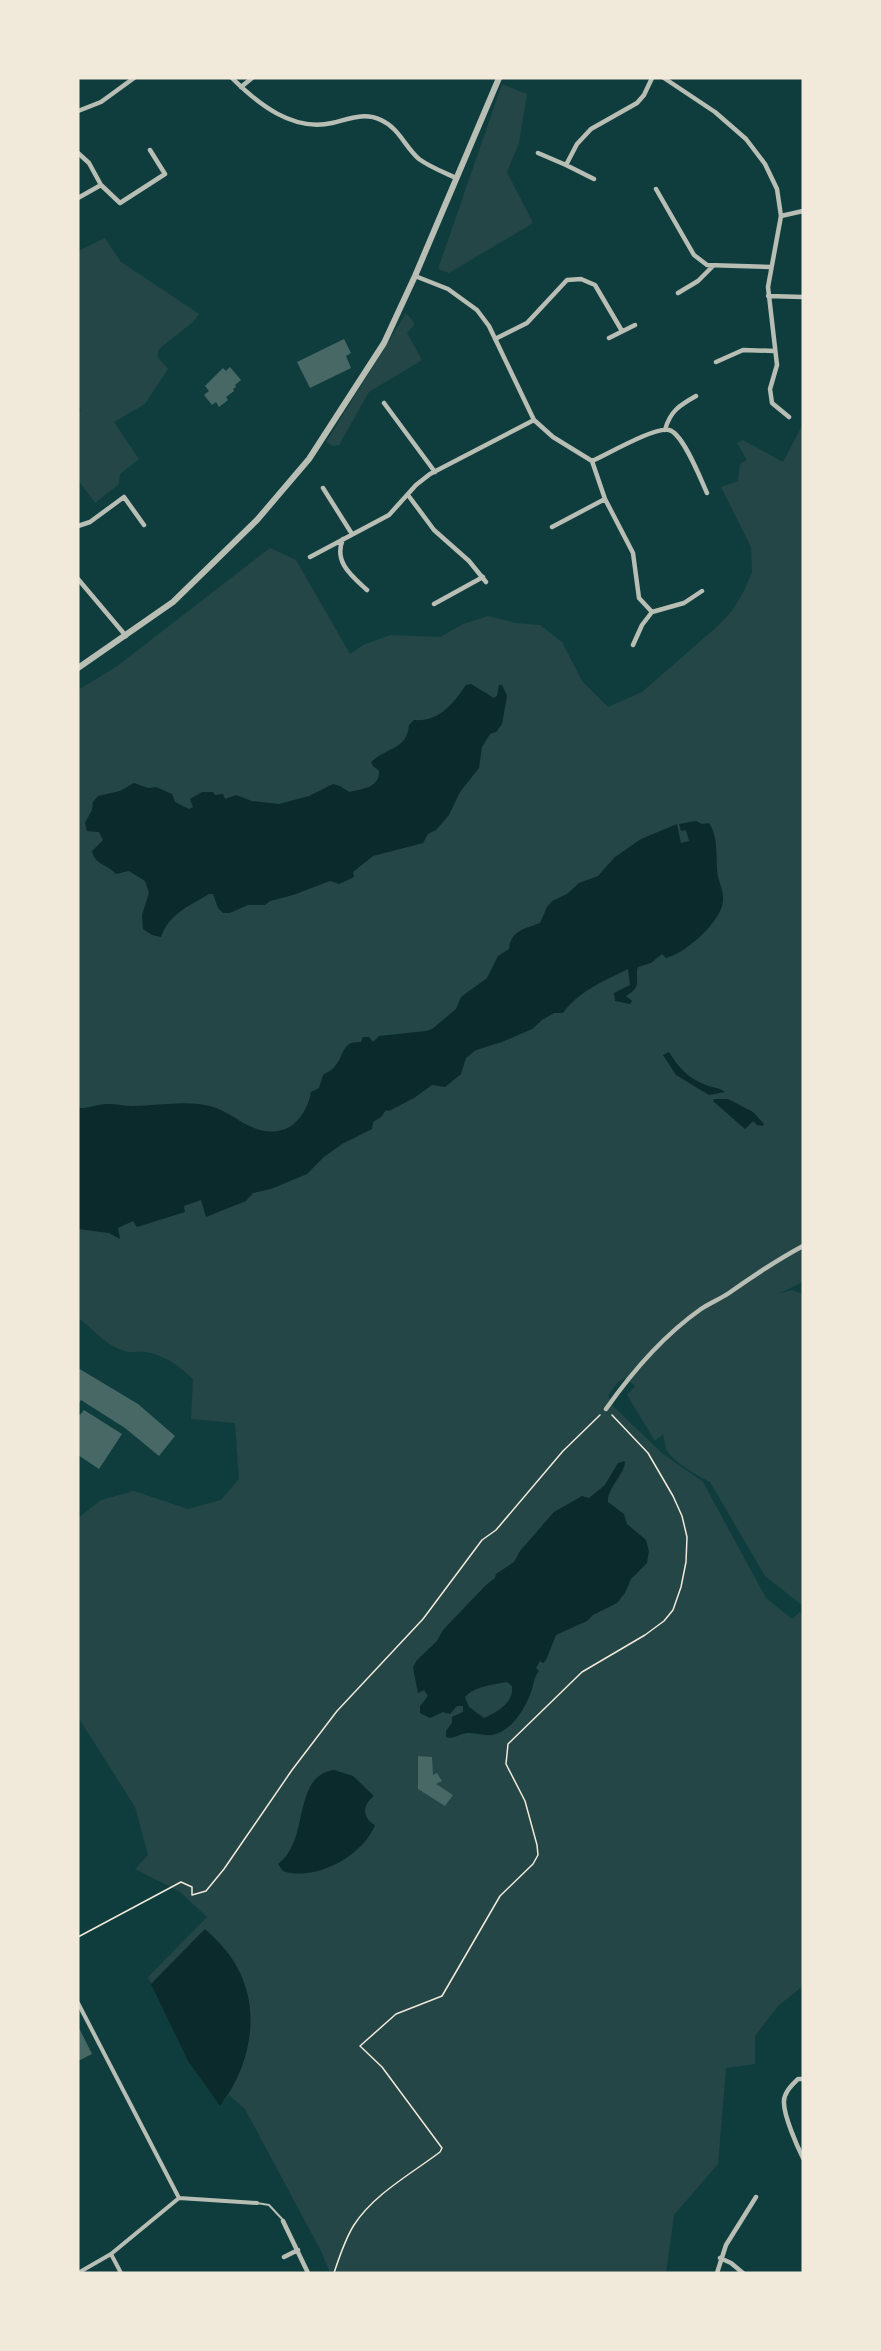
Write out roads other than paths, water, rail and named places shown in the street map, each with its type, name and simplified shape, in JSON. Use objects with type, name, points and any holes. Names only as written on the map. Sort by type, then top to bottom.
[{"type":"street","points":[[78,111],[101,102],[134,78]]},
{"type":"street","points":[[232,78],[276,114],[306,124],[319,125],[362,116],[382,120],[398,132],[419,158],[456,178]]},
{"type":"street","points":[[241,87],[252,78]]},
{"type":"street","points":[[78,668],[173,602],[257,520],[309,459],[384,343],[499,78]]},
{"type":"street","points":[[566,165],[577,144],[591,129],[637,103],[644,95],[652,78]]},
{"type":"street","points":[[664,78],[715,112],[746,139],[765,164],[774,181],[782,216],[771,267],[768,296],[777,365],[770,389],[772,403],[789,417]]},
{"type":"street","points":[[78,153],[89,163],[101,185],[120,203],[165,174],[150,150]]},
{"type":"street","points":[[538,153],[594,179]]},
{"type":"street","points":[[78,198],[101,185]]},
{"type":"street","points":[[656,189],[694,255],[701,263],[713,266],[771,267]]},
{"type":"street","points":[[782,216],[803,211]]},
{"type":"street","points":[[678,293],[699,281],[713,266]]},
{"type":"street","points":[[415,276],[448,289],[470,303],[483,316],[534,420],[553,437],[592,461],[605,499],[633,553],[639,598],[652,612]]},
{"type":"street","points":[[495,339],[527,323],[567,280],[581,279],[595,285],[622,331]]},
{"type":"street","points":[[768,296],[803,297]]},
{"type":"street","points":[[609,338],[635,325]]},
{"type":"street","points":[[716,362],[743,350],[775,351]]},
{"type":"street","points":[[665,430],[668,418],[674,410],[696,396]]},
{"type":"street","points":[[384,403],[435,472]]},
{"type":"street","points":[[310,557],[389,515],[416,484],[435,472],[534,420]]},
{"type":"street","points":[[592,461],[657,430],[670,429],[676,434],[691,458],[707,493]]},
{"type":"street","points":[[323,489],[352,534]]},
{"type":"street","points":[[408,495],[434,530],[469,561],[484,579],[435,604]]},
{"type":"street","points":[[78,526],[90,522],[124,497],[144,525]]},
{"type":"street","points":[[552,527],[605,499]]},
{"type":"street","points":[[343,539],[339,551],[341,562],[367,590]]},
{"type":"street","points":[[78,579],[126,636]]},
{"type":"street","points":[[633,645],[642,625],[652,612],[684,603],[702,591]]},
{"type":"street","points":[[606,1409],[635,1371],[701,1309],[803,1246]]},
{"type":"street","points":[[78,2003],[179,2198]]},
{"type":"street","points":[[803,2079],[798,2079],[788,2089],[783,2102],[796,2146],[803,2158]]},
{"type":"street","points":[[717,2273],[726,2245],[756,2197]]},
{"type":"street","points":[[78,2273],[111,2254],[179,2198],[257,2203]]},
{"type":"street","points":[[283,2221],[308,2273]]},
{"type":"street","points":[[284,2257],[298,2250]]},
{"type":"street","points":[[111,2254],[121,2273]]},
{"type":"street","points":[[720,2258],[731,2263],[743,2273]]},
{"type":"lane","points":[[257,2203],[269,2205],[283,2221]]}]
